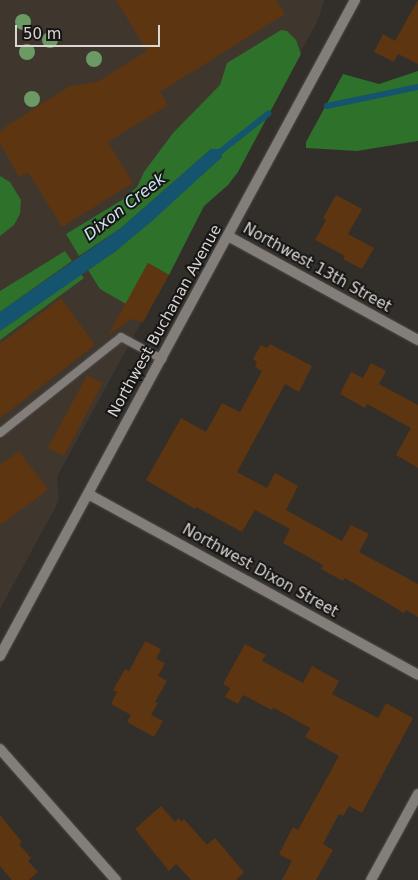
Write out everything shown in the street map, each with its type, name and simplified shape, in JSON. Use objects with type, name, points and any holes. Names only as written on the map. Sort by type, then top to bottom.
[{"type":"street","name":"Northwest Buchanan Avenue","points":[[0,656],[355,0]]},
{"type":"street","name":"Northwest 13th Street","points":[[228,236],[418,340]]},
{"type":"street","name":"Northwest Dixon Street","points":[[88,494],[418,675]]},
{"type":"street","points":[[0,749],[116,880]]},
{"type":"street","points":[[371,880],[418,794]]},
{"type":"lane","points":[[0,433],[121,337],[162,359]]},
{"type":"shaded area","points":[[0,0],[324,0],[318,20],[233,176],[204,207],[57,477],[59,499],[0,609]]},
{"type":"green space","points":[[281,30],[287,31],[296,40],[301,54],[238,172],[228,185],[204,206],[169,275],[148,263],[126,304],[100,289],[88,270],[116,251],[222,157],[219,149],[211,149],[121,228],[79,256],[66,234],[122,200],[137,187],[144,172],[173,133],[220,85],[227,63]]},
{"type":"green space","points":[[418,71],[418,141],[357,151],[306,148],[306,142],[343,74],[379,84]]},
{"type":"green space","points":[[0,176],[10,182],[21,200],[20,214],[14,225],[0,236]]},
{"type":"green space","points":[[65,251],[72,261],[0,312],[0,291]]},
{"type":"green space","points":[[81,274],[84,278],[0,340],[0,331]]},
{"type":"water","points":[[211,149],[219,149],[222,157],[151,222],[116,251],[0,331],[0,312],[121,228]]},
{"type":"building","points":[[116,0],[276,0],[285,14],[160,92],[168,105],[108,142],[133,183],[62,227],[28,172],[19,177],[0,143],[0,132],[70,86],[97,82],[147,51]]},
{"type":"building","points":[[418,0],[418,64],[398,54],[394,62],[374,52],[383,34],[395,41]]},
{"type":"building","points":[[336,195],[362,209],[348,234],[374,248],[362,269],[343,259],[345,256],[315,240],[326,220],[323,218]]},
{"type":"building","points":[[148,263],[169,275],[143,322],[131,319],[108,335]]},
{"type":"building","points":[[61,298],[95,345],[0,418],[0,344]]},
{"type":"building","points":[[270,344],[312,366],[299,392],[285,384],[237,472],[267,488],[275,473],[298,486],[286,510],[342,541],[351,525],[369,534],[359,552],[418,584],[418,617],[406,610],[404,613],[345,578],[343,581],[321,569],[323,565],[283,543],[290,529],[255,510],[242,532],[196,507],[195,509],[146,480],[181,418],[206,432],[222,403],[240,412],[262,371],[255,367],[257,362],[253,359],[261,345],[267,348]]},
{"type":"building","points":[[371,363],[386,371],[379,384],[418,405],[418,468],[396,455],[411,428],[367,404],[365,408],[340,394],[351,372],[363,378]]},
{"type":"building","points":[[87,375],[103,383],[64,456],[48,448]]},
{"type":"building","points":[[19,451],[48,490],[0,525],[0,465]]},
{"type":"building","points":[[145,641],[161,649],[156,659],[165,663],[158,676],[167,681],[155,702],[158,703],[151,715],[163,721],[154,737],[127,722],[131,715],[111,704],[117,692],[113,690],[125,669],[129,671]]},
{"type":"building","points":[[245,644],[266,655],[262,661],[303,683],[312,666],[339,681],[332,694],[378,718],[386,703],[413,718],[362,813],[349,806],[343,816],[339,814],[323,844],[333,850],[316,880],[282,880],[292,861],[279,854],[293,827],[298,830],[339,756],[305,737],[310,728],[274,708],[272,710],[243,695],[238,704],[225,697],[230,688],[223,684]]},
{"type":"building","points":[[161,806],[175,822],[179,818],[181,822],[184,819],[207,845],[215,838],[244,872],[236,880],[191,880],[176,864],[169,871],[135,829]]},
{"type":"building","points":[[0,815],[22,842],[19,844],[31,858],[28,861],[38,872],[29,880],[12,880],[0,866]]},
{"type":"waterway","name":"Dixon Creek","points":[[327,106],[418,87]]},
{"type":"waterway","name":"Dixon Creek","points":[[215,156],[268,114]]}]
